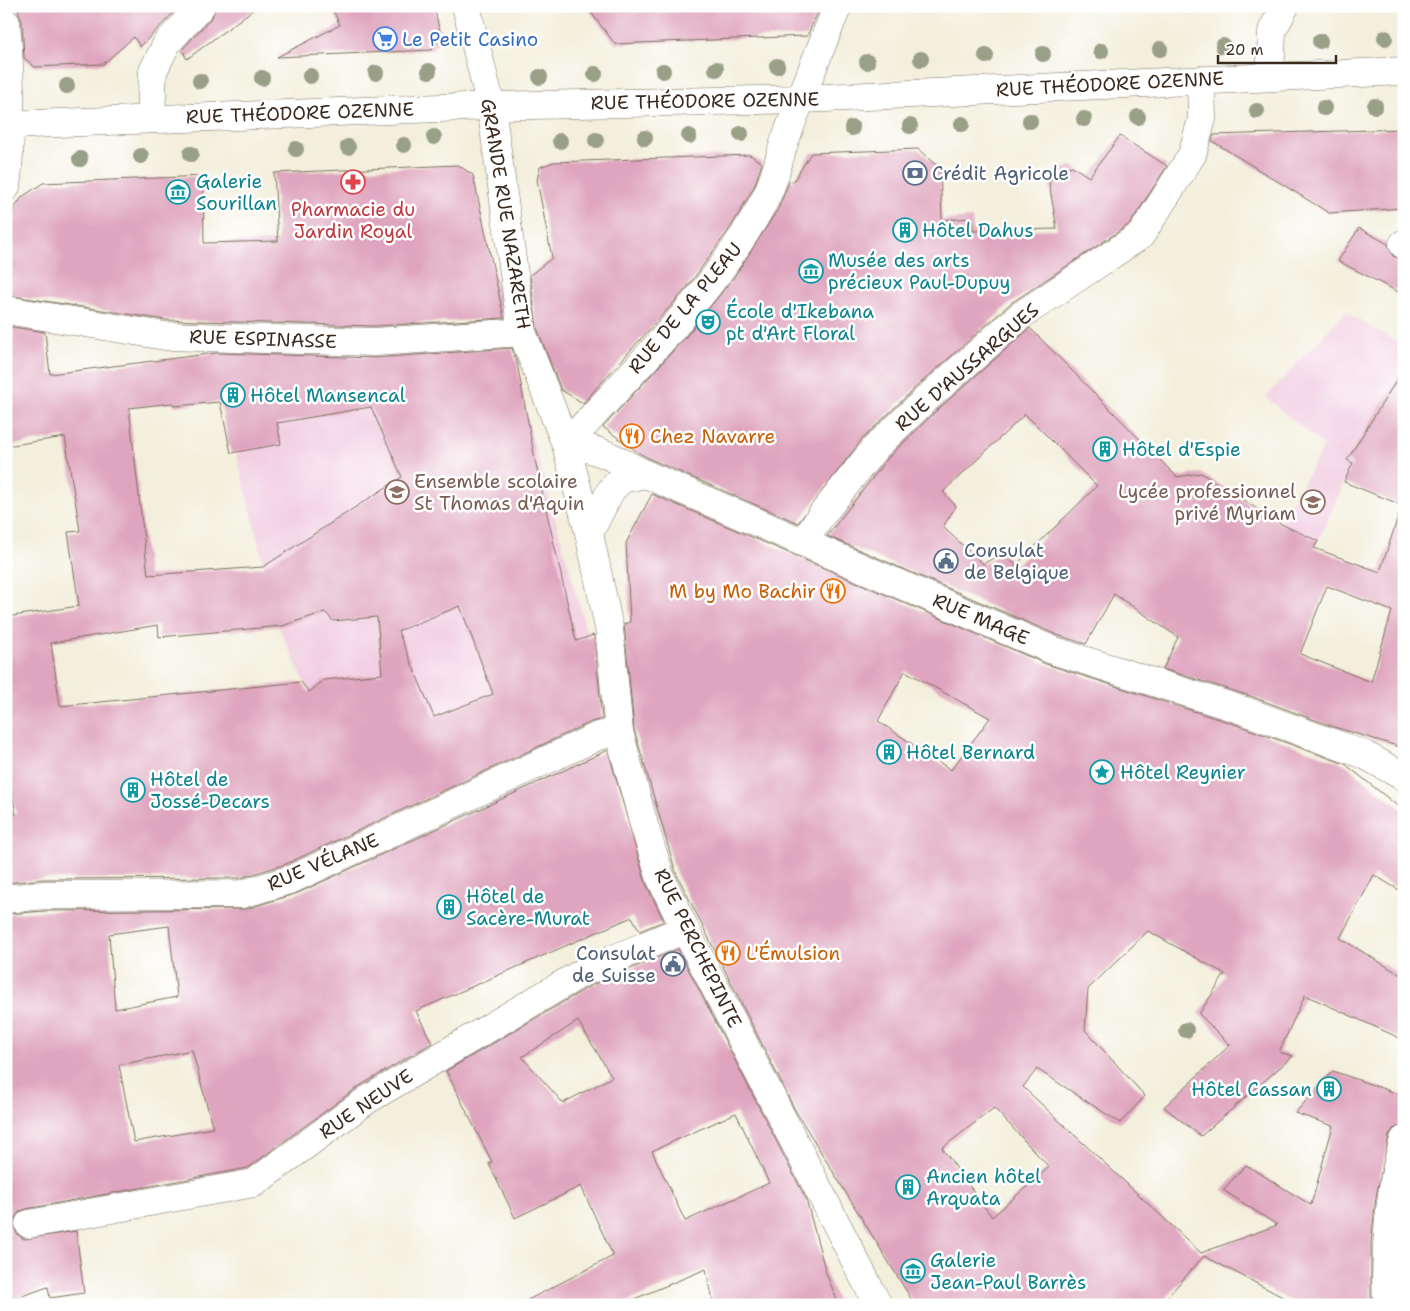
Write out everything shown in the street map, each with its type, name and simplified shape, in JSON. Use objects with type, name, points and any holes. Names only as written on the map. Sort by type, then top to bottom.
[{"type":"street","points":[[151,118],[153,71],[168,43],[201,6]]},
{"type":"street","name":"GRANDE RUE NAZARETH","points":[[466,6],[491,106],[522,332],[566,445],[589,533]]},
{"type":"street","name":"RUE DE LA PLEAU","points":[[566,445],[679,322],[743,238],[778,172],[785,142],[803,100],[838,6]]},
{"type":"street","points":[[1270,77],[1272,31],[1285,6]]},
{"type":"street","points":[[6,23],[11,79],[6,187]]},
{"type":"street","name":"RUE THÉODORE OZENNE","points":[[9,125],[491,106],[803,100],[1404,70]]},
{"type":"street","name":"RUE D'AUSSARGUES","points":[[804,542],[820,517],[876,448],[925,400],[1020,316],[1140,235],[1192,155],[1202,119],[1201,80]]},
{"type":"street","name":"RUE ESPINASSE","points":[[6,310],[165,336],[375,342],[522,332]]},
{"type":"street","name":"RUE MAGE","points":[[566,445],[586,446],[645,474],[1052,650],[1245,711],[1365,755],[1404,777]]},
{"type":"street","points":[[589,533],[611,490],[622,478],[645,474]]},
{"type":"street","name":"RUE PERCHEPINTE","points":[[589,533],[609,628],[616,683],[619,732],[644,825],[661,879],[878,1305]]},
{"type":"street","name":"RUE VÉLANE","points":[[6,900],[44,895],[242,894],[292,879],[598,736],[619,732]]},
{"type":"street","name":"RUE NEUVE","points":[[29,1224],[254,1183],[367,1100],[505,1018],[585,971],[685,929]]},
{"type":"street","points":[[1387,1305],[1388,1232],[1398,1157],[1404,1140]]},
{"type":"shaded area","name":"Lycée professionnel privé Myriam","points":[[1345,312],[1404,346],[1404,370],[1347,460],[1353,463],[1318,541],[1240,601],[1279,523],[1324,446],[1266,397]]},
{"type":"shaded area","name":"Ensemble scolaire St Thomas d'Aquin","points":[[508,349],[588,637],[596,718],[408,798],[309,692],[279,627],[211,350],[334,356]]},
{"type":"building","points":[[17,6],[180,6],[140,47],[134,37],[103,64],[35,67],[24,58],[22,22]]},
{"type":"building","points":[[216,6],[258,6],[187,59],[182,50],[212,17]]},
{"type":"building","points":[[331,6],[434,6],[441,37],[432,50],[277,57],[340,25]]},
{"type":"building","points":[[586,6],[821,6],[807,36],[615,44]]},
{"type":"building","points":[[1404,129],[1404,208],[1329,213],[1212,141],[1214,135]]},
{"type":"building","points":[[1120,136],[1167,166],[1130,224],[1011,303],[914,389],[863,438],[798,523],[652,460],[603,427],[684,339],[734,277],[778,209],[790,180],[793,182],[811,153],[918,149],[940,169],[942,220],[972,218],[973,231],[1057,229],[1049,183],[1058,170],[1072,166],[1089,177]]},
{"type":"building","points":[[750,155],[762,163],[754,187],[731,227],[686,289],[583,403],[561,390],[537,328],[530,275],[552,258],[537,180],[540,167],[554,162]]},
{"type":"building","points":[[458,165],[473,175],[504,318],[375,326],[166,320],[6,295],[6,221],[22,197],[43,183],[203,176],[204,243],[278,241],[274,173]]},
{"type":"building","points":[[1359,228],[1388,244],[1393,256],[1404,260],[1404,295],[1338,261]]},
{"type":"building","points":[[6,326],[45,332],[50,374],[216,353],[375,358],[512,348],[517,363],[535,460],[576,641],[594,635],[602,719],[591,722],[286,864],[240,878],[44,879],[6,883],[6,816],[16,814],[6,763],[6,617],[79,606],[68,532],[80,531],[65,437],[6,446]],"holes":[[[220,402],[231,453],[281,444],[277,423],[371,407],[402,477],[263,567],[148,575],[129,408],[172,403],[175,406]],[[460,606],[493,694],[434,717],[398,631]],[[325,612],[333,621],[377,617],[382,674],[324,680],[309,692],[301,682],[60,706],[51,643],[158,625],[159,637],[282,626]]]},
{"type":"building","points":[[1030,328],[1177,477],[1201,473],[1279,523],[1318,541],[1314,548],[1380,572],[1398,517],[1404,517],[1404,748],[1334,727],[1250,696],[1163,669],[1178,637],[1114,594],[1086,644],[1057,635],[827,536],[887,459],[936,411]],"holes":[[[1025,414],[1097,486],[1016,565],[1002,553],[983,564],[943,527],[956,506],[943,492]],[[1327,586],[1392,611],[1371,682],[1300,654]]]},
{"type":"building","points":[[1404,368],[1404,506],[1344,482],[1353,463],[1347,460]]},
{"type":"building","points":[[652,494],[1046,664],[1240,726],[1345,764],[1404,811],[1404,893],[1374,875],[1340,938],[1404,977],[1404,1040],[1305,995],[1279,1052],[1293,1056],[1201,1136],[1164,1107],[1230,1045],[1199,1014],[1225,974],[1148,931],[1088,989],[1085,1030],[1145,1096],[1120,1123],[1037,1069],[1023,1087],[1201,1253],[1277,1225],[1223,1190],[1246,1165],[1311,1205],[1333,1126],[1295,1113],[1333,1071],[1404,1096],[1404,1125],[1393,1129],[1389,1136],[1376,1197],[1371,1243],[1371,1305],[1298,1305],[1204,1256],[1160,1305],[915,1305],[795,1110],[676,873],[634,729],[624,624],[630,622],[626,543]],"holes":[[[905,671],[990,718],[951,770],[878,721]],[[994,1108],[1049,1167],[992,1217],[942,1148]]]},
{"type":"building","points":[[608,750],[646,884],[664,921],[640,931],[632,917],[416,1011],[432,1043],[358,1087],[248,1168],[26,1209],[19,1212],[15,1218],[14,1226],[17,1234],[24,1239],[76,1231],[84,1293],[50,1298],[48,1287],[13,1299],[6,1284],[6,914],[45,911],[246,909],[298,893]],"holes":[[[169,926],[177,997],[115,1009],[109,934]],[[192,1050],[213,1128],[134,1142],[119,1065]]]},
{"type":"building","points":[[678,949],[806,1199],[826,1273],[839,1305],[714,1305],[706,1269],[620,1305],[518,1305],[613,1256],[581,1186],[515,1218],[489,1164],[492,1162],[446,1071],[592,985]],"holes":[[[578,1021],[612,1077],[563,1103],[522,1057]],[[736,1113],[769,1183],[685,1221],[652,1151]]]},
{"type":"building","points":[[1404,1230],[1404,1305],[1403,1305],[1402,1265]]},
{"type":"place","name":"Le Petit Casino","points":[[385,39]]},
{"type":"place","name":"Crédit Agricole","points":[[915,173]]},
{"type":"place","name":"Pharmacie du Jardin Royal","points":[[353,182]]},
{"type":"place","name":"Galerie Sourillan","points":[[178,192]]},
{"type":"place","name":"Hôtel Dahus","points":[[905,230]]},
{"type":"place","name":"Musée des arts précieux Paul-Dupuy","points":[[811,271]]},
{"type":"place","name":"École d'Ikebana pt d'Art Floral","points":[[708,322]]},
{"type":"place","name":"Hôtel Mansencal","points":[[233,395]]},
{"type":"place","name":"Chez Navarre","points":[[632,436]]},
{"type":"place","name":"Hôtel d'Espie","points":[[1105,449]]},
{"type":"place","name":"Ensemble scolaire St Thomas d'Aquin","points":[[397,492]]},
{"type":"place","name":"Lycée professionnel privé Myriam","points":[[1313,502]]},
{"type":"place","name":"Consulat de Belgique","points":[[946,561]]},
{"type":"place","name":"M by Mo Bachir","points":[[833,591]]},
{"type":"place","name":"Hôtel Bernard","points":[[889,752]]},
{"type":"place","name":"Hôtel Reynier","points":[[1102,772]]},
{"type":"place","name":"Hôtel de Jossé-Decars","points":[[133,790]]},
{"type":"place","name":"Hôtel de Sacère-Murat","points":[[449,907]]},
{"type":"place","name":"L'Émulsion","points":[[728,953]]},
{"type":"place","name":"Consulat de Suisse","points":[[673,964]]},
{"type":"place","name":"Hôtel Cassan","points":[[1329,1089]]},
{"type":"place","name":"Ancien hôtel Arquata","points":[[908,1187]]},
{"type":"place","name":"Galerie Jean-Paul Barrès","points":[[913,1271]]}]
